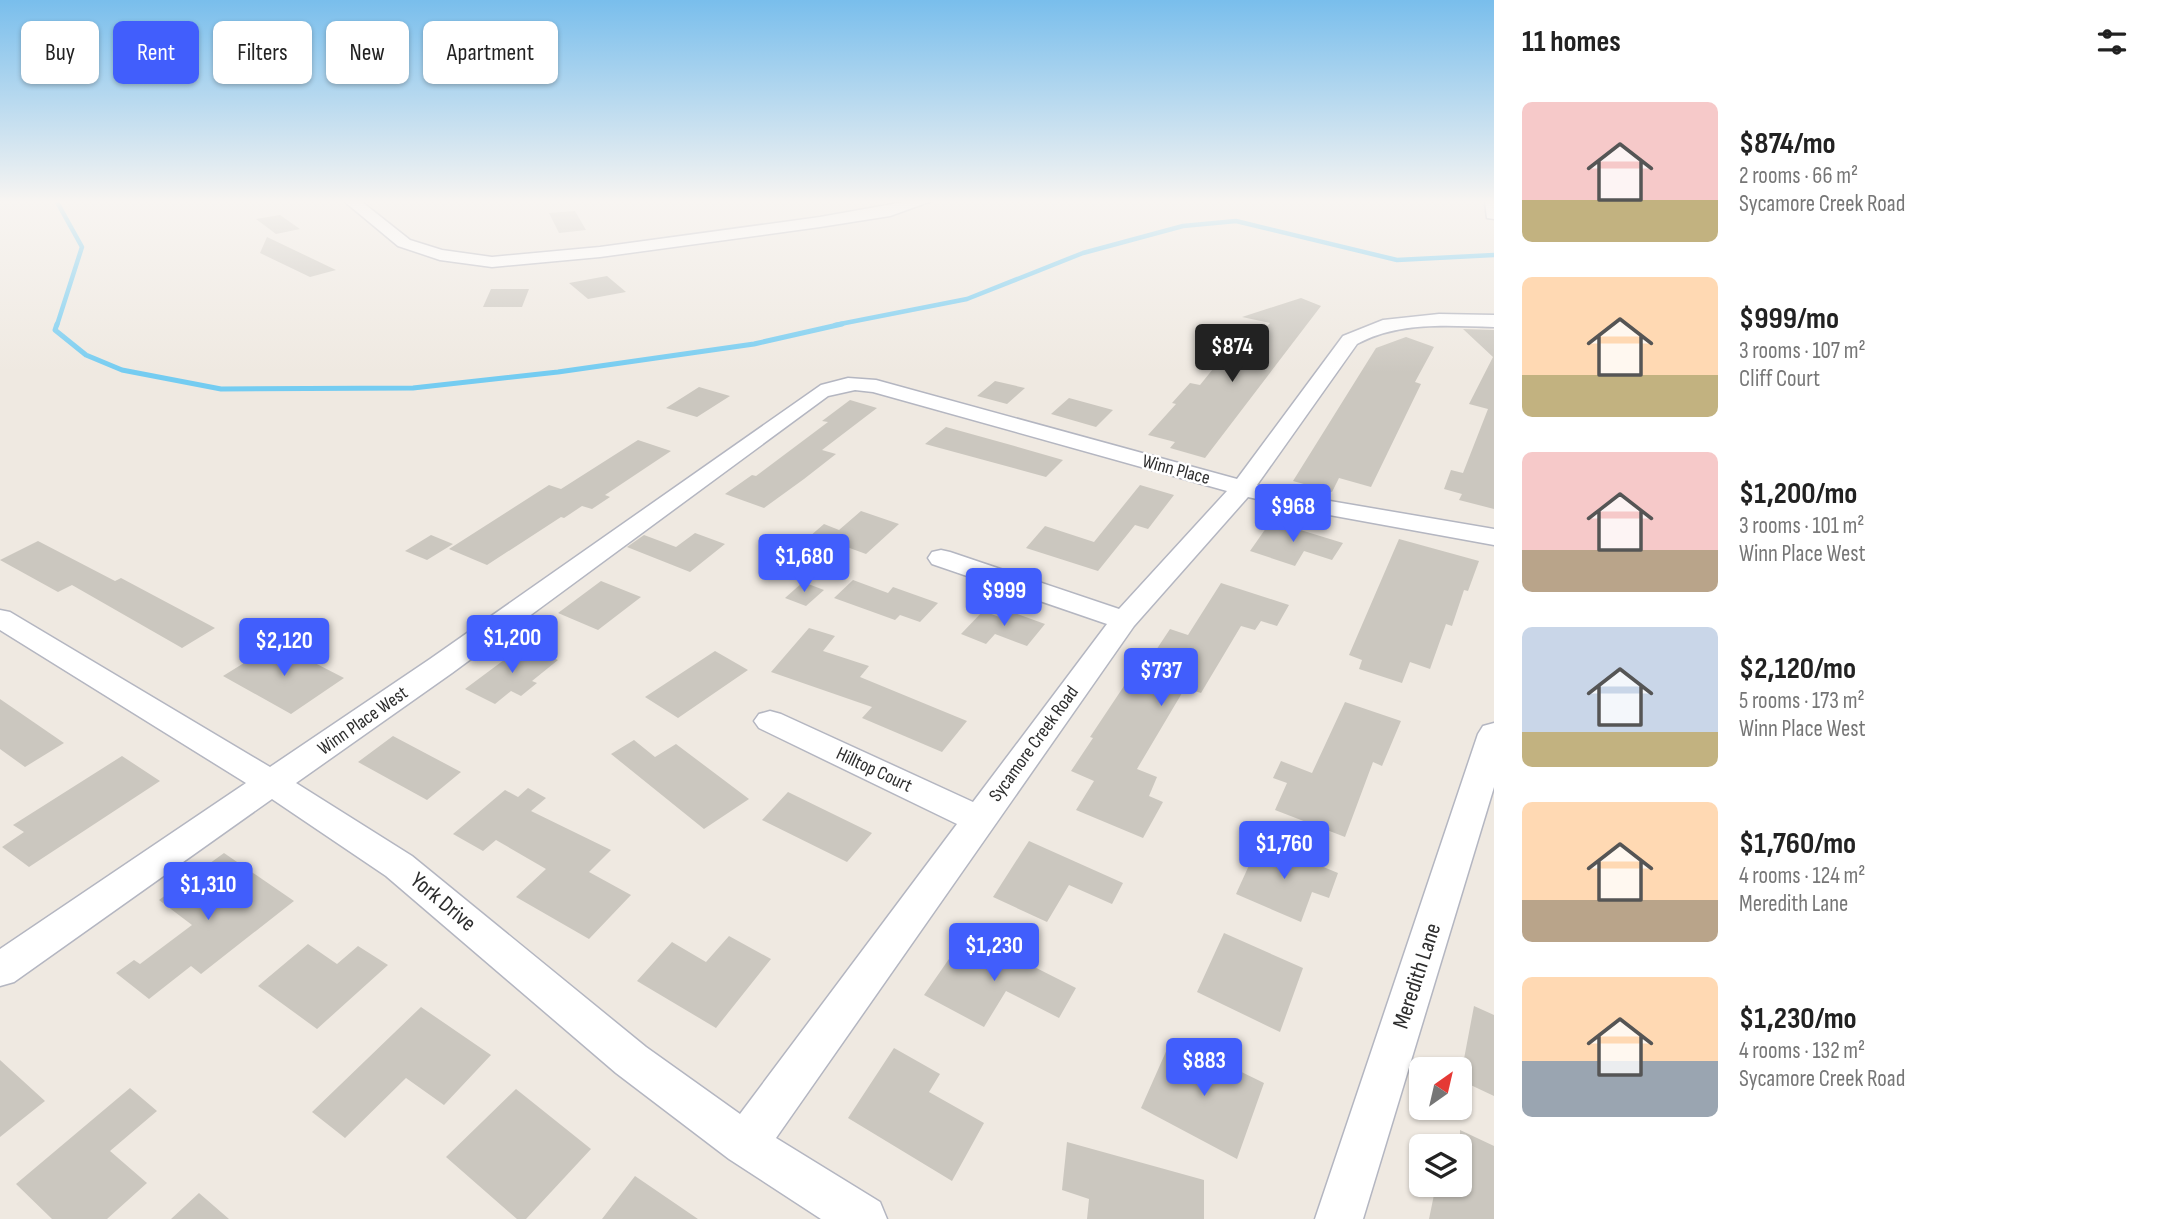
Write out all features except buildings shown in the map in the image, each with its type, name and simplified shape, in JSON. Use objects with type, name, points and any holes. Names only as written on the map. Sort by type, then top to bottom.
[{"type":"street","points":[[461,259],[492,262],[529,259]]},
{"type":"street","name":"Sycamore Creek Road","points":[[744,1144],[1124,620],[1242,489],[1350,340],[1361,332],[1392,324],[1419,321],[1494,321]]},
{"type":"street","name":"Winn Place","points":[[864,383],[1242,489],[1324,507],[1494,537]]},
{"type":"street","name":"Winn Place West","points":[[0,970],[272,784],[821,392],[844,384],[864,383]]},
{"type":"street","points":[[941,558],[1124,620]]},
{"type":"street","name":"York Drive","points":[[0,618],[272,784],[398,866],[631,1060],[744,1144],[863,1219]]},
{"type":"street","name":"Hilltop Court","points":[[771,721],[978,819]]},
{"type":"street","name":"Meredith Lane","points":[[1339,1219],[1494,734]]},
{"type":"waterway","points":[[57,325],[78,259]]},
{"type":"waterway","points":[[835,325],[967,299],[1068,259]]},
{"type":"waterway","points":[[1392,259],[1419,259]]},
{"type":"waterway","points":[[57,324],[55,330],[86,355],[122,370],[221,389],[413,388],[558,372],[754,344],[842,324]]}]
